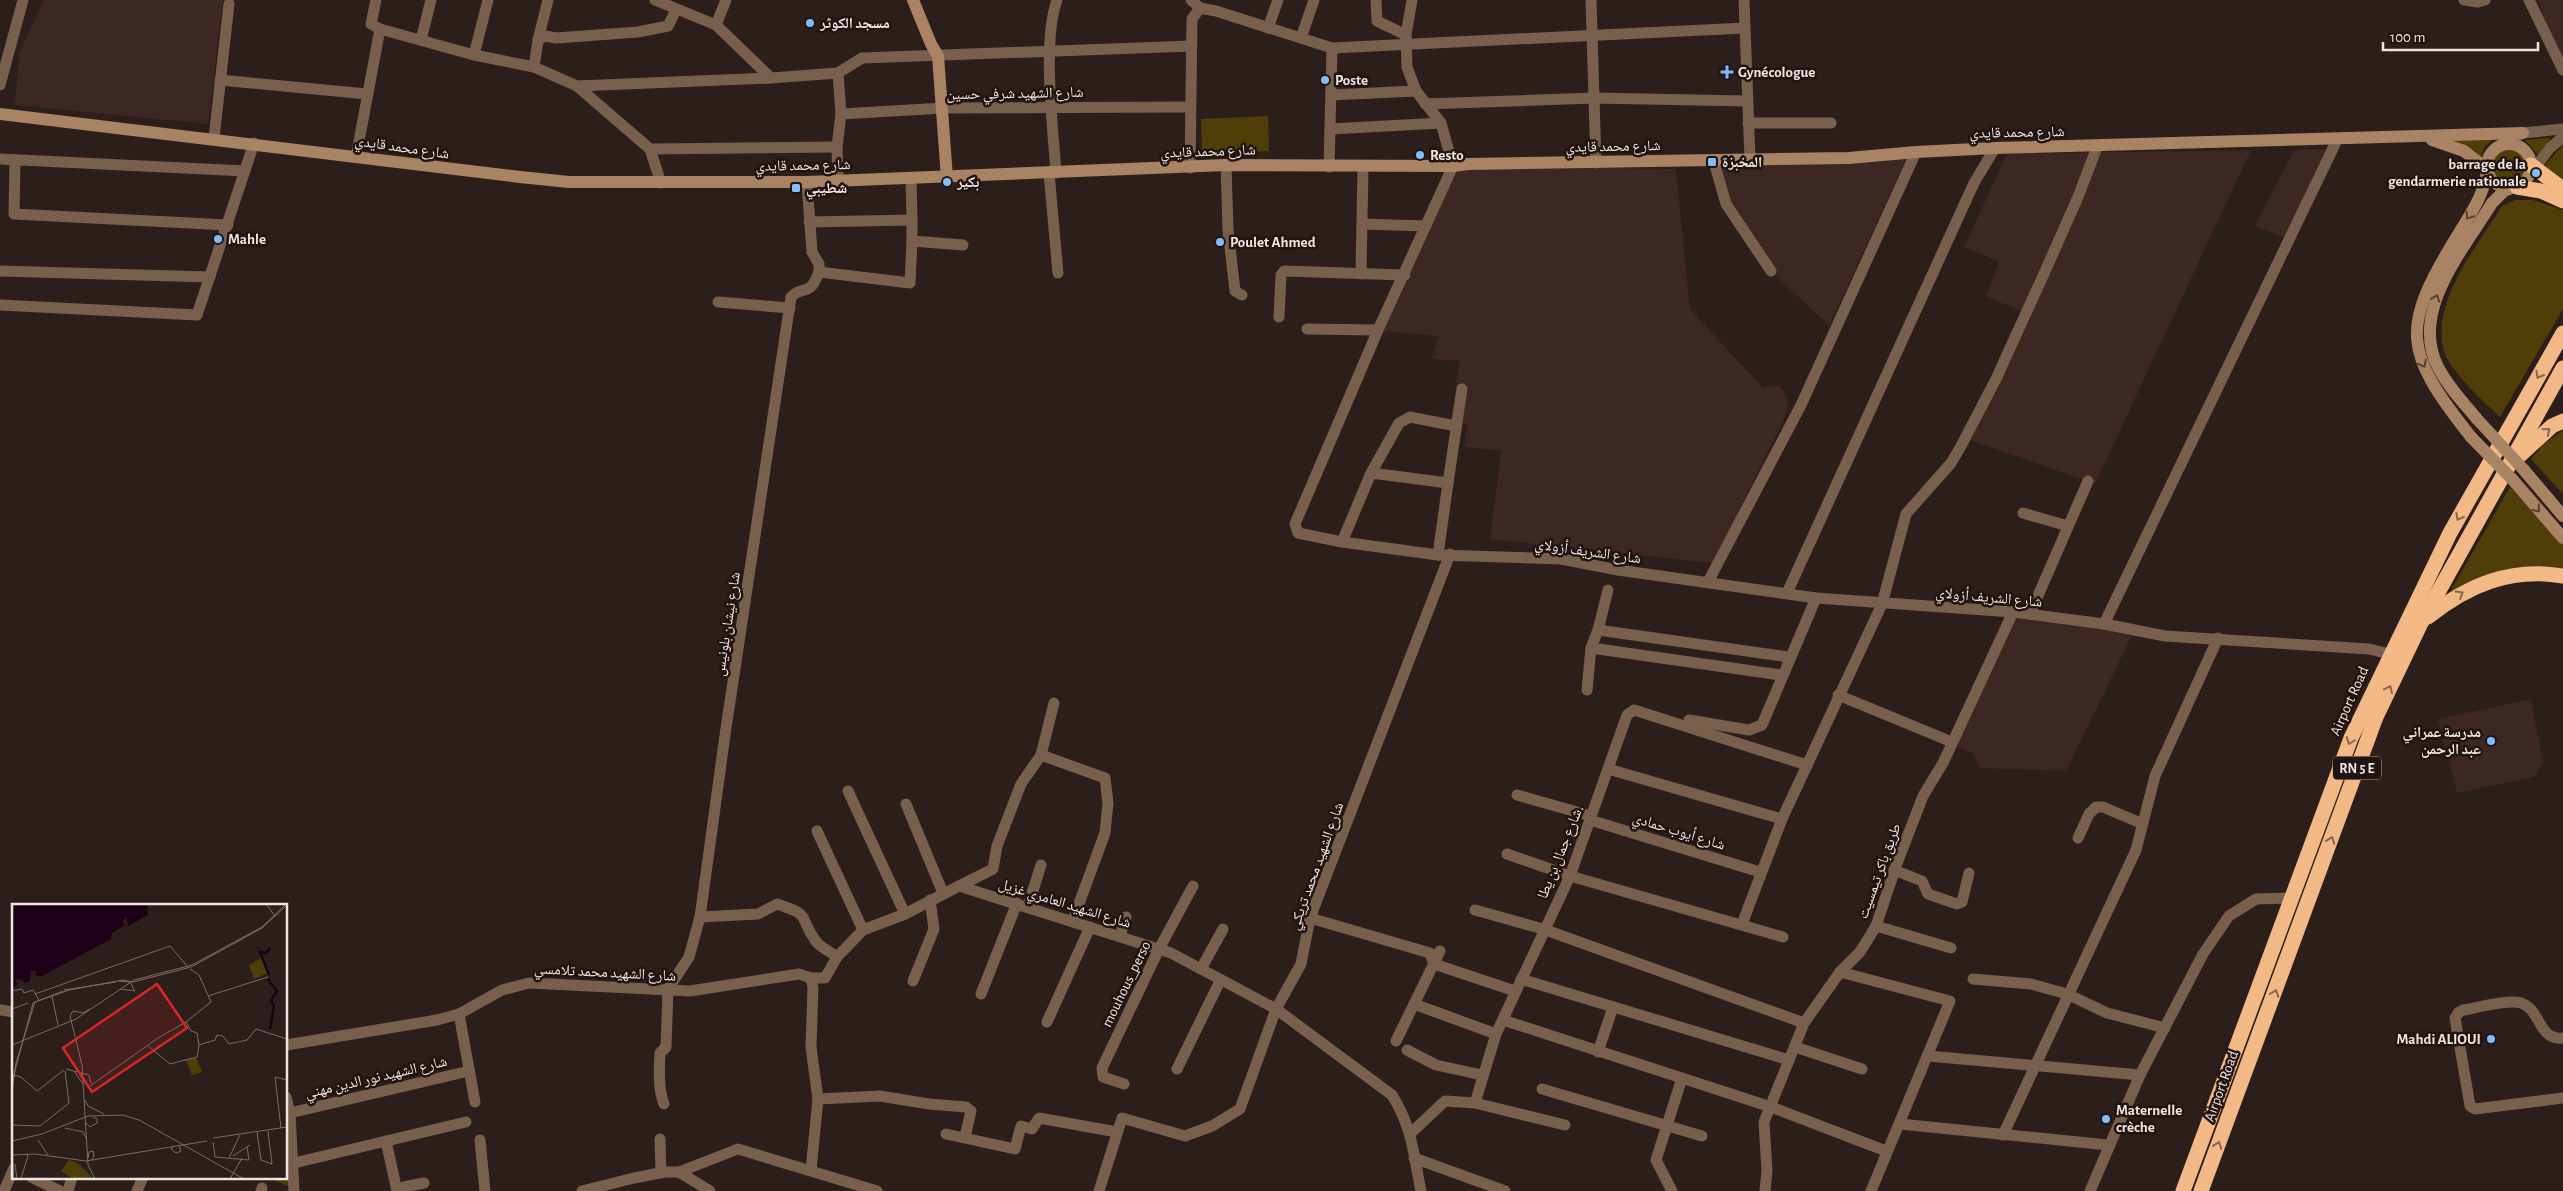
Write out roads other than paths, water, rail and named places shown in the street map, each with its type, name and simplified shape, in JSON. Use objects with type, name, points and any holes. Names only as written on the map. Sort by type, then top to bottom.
[{"type":"highway","points":[[2532,169],[2563,189]]},
{"type":"highway","points":[[2514,188],[2541,191],[2563,201]]},
{"type":"highway","name":"Airport Road","points":[[2184,1191],[2350,738],[2450,533],[2563,333]]},
{"type":"highway","name":"Airport Road","points":[[2201,1191],[2376,717],[2421,623],[2509,473],[2563,368]]},
{"type":"highway","points":[[2509,473],[2552,426],[2563,421]]},
{"type":"highway","points":[[2421,623],[2465,591],[2491,579],[2516,574],[2544,572],[2563,576]]},
{"type":"main road","points":[[913,0],[931,44],[938,56],[944,108],[947,178]]},
{"type":"main road","name":"شارع محمد قايدي","points":[[0,114],[214,138],[569,182],[661,183],[807,182],[947,178],[1226,165],[1329,167],[1714,162],[1750,159],[1849,158],[1995,148],[2096,147],[2523,133]]},
{"type":"main road","points":[[2482,134],[2502,144],[2519,146],[2528,154],[2532,169],[2514,188],[2504,191],[2492,203],[2439,290],[2431,312],[2429,342],[2437,367],[2451,388],[2563,516]]},
{"type":"main road","points":[[2420,136],[2464,151],[2487,170],[2493,182],[2505,188],[2514,188]]},
{"type":"main road","points":[[2502,144],[2488,156],[2482,193],[2425,292],[2415,330],[2419,356],[2442,400],[2471,437],[2509,473],[2563,538]]},
{"type":"street","points":[[0,85],[23,0]]},
{"type":"street","points":[[376,0],[371,24],[380,29],[474,55],[534,67],[577,86],[650,149],[661,183]]},
{"type":"street","points":[[421,40],[431,0]]},
{"type":"street","points":[[474,55],[488,0]]},
{"type":"street","points":[[534,67],[538,40],[548,0]]},
{"type":"street","points":[[655,0],[716,25],[771,78]]},
{"type":"street","points":[[716,25],[726,0]]},
{"type":"street","points":[[1057,0],[1051,18],[1050,50],[1052,173],[1058,273]]},
{"type":"street","points":[[1191,0],[1200,8]]},
{"type":"street","points":[[1268,28],[1278,0]]},
{"type":"street","points":[[1301,38],[1314,0]]},
{"type":"street","points":[[1376,0],[1376,21],[1406,40]]},
{"type":"street","points":[[1412,0],[1406,40],[1407,67],[1416,91],[1441,123],[1453,166]]},
{"type":"street","points":[[1591,0],[1596,163]]},
{"type":"street","points":[[1744,0],[1750,159]]},
{"type":"street","points":[[2464,0],[2478,2],[2485,0]]},
{"type":"street","points":[[2529,0],[2563,70]]},
{"type":"street","points":[[214,138],[230,4]]},
{"type":"street","points":[[1190,168],[1192,18],[1200,8],[1218,5],[1268,28],[1332,48],[1406,40],[1592,37],[1745,28]]},
{"type":"street","points":[[538,40],[545,36],[556,38],[638,32],[668,26],[676,10]]},
{"type":"street","points":[[356,157],[380,29]]},
{"type":"street","points":[[577,86],[771,78],[838,73],[862,58],[1191,46]]},
{"type":"street","points":[[1329,167],[1332,48]]},
{"type":"street","points":[[838,73],[842,114],[837,147],[838,181]]},
{"type":"street","points":[[220,80],[367,94]]},
{"type":"street","points":[[1331,95],[1416,91]]},
{"type":"street","points":[[1425,104],[1594,98],[1748,101]]},
{"type":"street","name":"شارع الشهيد شرفي حسين","points":[[842,114],[944,108],[1190,107]]},
{"type":"street","points":[[1330,129],[1441,123]]},
{"type":"street","points":[[1748,123],[1831,123]]},
{"type":"street","points":[[2502,144],[2523,133],[2563,130]]},
{"type":"street","points":[[2532,169],[2563,137]]},
{"type":"street","points":[[2104,624],[2338,140]]},
{"type":"street","points":[[0,305],[196,315],[228,225],[254,143]]},
{"type":"street","points":[[650,149],[837,147]]},
{"type":"street","points":[[1742,924],[1760,872],[1782,819],[1838,695],[1882,604],[1906,514],[1951,463],[1961,446],[1996,378],[2047,266],[2078,197],[2096,147]]},
{"type":"street","points":[[1787,593],[1970,192],[1995,148]]},
{"type":"street","points":[[1708,582],[1801,405],[1916,152]]},
{"type":"street","points":[[0,159],[245,171]]},
{"type":"street","points":[[15,160],[14,214],[228,225]]},
{"type":"street","points":[[1714,162],[1726,204],[1771,272]]},
{"type":"street","points":[[1226,165],[1228,230],[1235,291],[1242,295]]},
{"type":"street","points":[[1361,274],[1363,166]]},
{"type":"street","name":"شارع الشريف أزولاي","points":[[1453,166],[1405,275],[1378,330],[1295,524],[1298,532],[1342,542],[1438,556],[1450,554],[1561,559],[1618,570],[1816,598],[2013,612],[2104,624],[2165,636],[2368,649],[2390,654]]},
{"type":"street","points":[[807,182],[812,252],[819,264],[819,272],[910,283],[912,241],[911,178]]},
{"type":"street","points":[[809,222],[912,220]]},
{"type":"street","points":[[1362,224],[1426,226]]},
{"type":"street","points":[[912,241],[963,245]]},
{"type":"street","points":[[0,271],[210,277]]},
{"type":"street","points":[[1279,317],[1281,275],[1284,271],[1405,275]]},
{"type":"street","name":"شارع نيشان بلونيس","points":[[668,989],[689,957],[700,917],[727,716],[791,297],[794,293],[808,291],[814,285],[819,272]]},
{"type":"street","points":[[718,302],[790,308]]},
{"type":"street","points":[[1307,329],[1378,330]]},
{"type":"street","points":[[1438,556],[1462,389]]},
{"type":"street","points":[[1342,542],[1371,473],[1399,423],[1410,417],[1456,426]]},
{"type":"street","points":[[1371,473],[1448,483]]},
{"type":"street","points":[[2030,614],[2088,481]]},
{"type":"street","points":[[2024,514],[2068,526]]},
{"type":"street","name":"شارع الشهيد محمد تريكي","points":[[1117,1132],[1122,1118],[1185,1136],[1212,1126],[1240,1109],[1276,1009],[1301,964],[1310,918],[1450,554]]},
{"type":"street","points":[[1588,690],[1590,648],[1598,630],[1608,590]]},
{"type":"street","points":[[1690,720],[1749,730],[1762,725],[1781,675],[1816,598]]},
{"type":"street","name":"طريق باكر تيمسيت","points":[[1765,1191],[1767,1171],[1764,1122],[1804,1023],[1840,972],[1860,952],[1876,926],[1894,870],[1923,796],[1952,742],[2013,612]]},
{"type":"street","points":[[1598,630],[1789,657]]},
{"type":"street","points":[[2003,1135],[2067,994],[2136,850],[2155,776],[2218,638]]},
{"type":"street","points":[[1590,648],[1781,675]]},
{"type":"street","points":[[1838,695],[1952,742]]},
{"type":"street","points":[[811,1170],[818,1099],[811,1046],[813,988],[811,978],[824,978],[837,957],[862,930],[904,914],[993,868],[997,846],[1021,784],[1041,755],[1054,703]]},
{"type":"street","name":"شارع جمال بن يطا.","points":[[1475,1103],[1496,1034],[1543,929],[1570,876],[1627,715],[1634,710],[1807,765]]},
{"type":"street","points":[[1041,755],[1105,778],[1108,803],[1105,833],[1073,920]]},
{"type":"street","points":[[1608,769],[1782,819]]},
{"type":"street","points":[[848,791],[904,914]]},
{"type":"street","name":"شارع أيوب حمادي","points":[[1517,795],[1760,872]]},
{"type":"street","points":[[906,804],[943,894]]},
{"type":"street","points":[[2078,838],[2089,814],[2096,807],[2104,807],[2143,824]]},
{"type":"street","points":[[818,830],[862,930]]},
{"type":"street","points":[[1507,854],[1570,876],[1783,937]]},
{"type":"street","points":[[982,994],[1041,865]]},
{"type":"street","points":[[1894,870],[1922,881],[1928,894],[1957,904],[1962,902],[1969,873]]},
{"type":"street","name":"شارع الشهيد العامري غزيل","points":[[960,886],[1073,920],[1171,953],[1220,981],[1276,1009],[1392,1095],[1405,1115],[1411,1133],[1421,1191]]},
{"type":"street","name":"mouhous_perso","points":[[1124,1084],[1104,1077],[1102,1068],[1159,949],[1193,886]]},
{"type":"street","points":[[2090,1191],[2108,1145],[2140,1075],[2203,954],[2230,916],[2256,899],[2291,898]]},
{"type":"street","points":[[913,981],[934,929],[930,900]]},
{"type":"street","points":[[700,917],[758,914],[777,904],[798,911],[805,917],[815,941],[837,957]]},
{"type":"street","points":[[1476,910],[1543,929],[1804,1023]]},
{"type":"street","points":[[1120,936],[1126,917]]},
{"type":"street","points":[[1310,918],[1430,953],[1434,964]]},
{"type":"street","points":[[1876,926],[1951,948]]},
{"type":"street","points":[[1047,1022],[1090,927]]},
{"type":"street","points":[[1201,969],[1224,929]]},
{"type":"street","points":[[1396,1042],[1440,951]]},
{"type":"street","points":[[1434,964],[1515,991]]},
{"type":"street","points":[[1840,972],[1950,1001],[1900,1124],[1886,1151],[1871,1191]]},
{"type":"street","name":"شارع الشهيد محمد تلامسي","points":[[288,1045],[437,1020],[459,1014],[502,990],[529,982],[690,991],[798,974],[811,978]]},
{"type":"street","points":[[1522,979],[1789,1060]]},
{"type":"street","points":[[1973,979],[2031,984],[2067,994],[2107,1013],[2165,1028]]},
{"type":"street","points":[[1177,1069],[1220,981]]},
{"type":"street","points":[[664,1104],[661,1097],[660,1053],[666,1047],[668,989]]},
{"type":"street","points":[[2563,1038],[2552,1038],[2547,1035],[2529,1008],[2516,1002],[2463,1010],[2458,1012],[2455,1018],[2470,1106],[2475,1108],[2563,1098]]},
{"type":"street","points":[[1414,1004],[1496,1034]]},
{"type":"street","points":[[1598,1052],[1613,1007]]},
{"type":"street","name":"شارع الشهيد نور الدين مهني","points":[[459,1014],[474,1102]]},
{"type":"street","points":[[1503,1020],[1771,1106],[1886,1151]]},
{"type":"street","points":[[1795,1047],[1862,1069]]},
{"type":"street","points":[[1407,1050],[1436,1066],[1482,1075]]},
{"type":"street","points":[[1928,1056],[2036,1064],[2140,1075]]},
{"type":"street","name":"شارع الشهيد نور الدين مهني","points":[[290,1113],[469,1071]]},
{"type":"street","points":[[1672,1191],[1656,1160],[1682,1078]]},
{"type":"street","points":[[1542,1089],[1702,1136]]},
{"type":"street","points":[[818,1099],[880,1096],[929,1104],[966,1107],[971,1110],[965,1137]]},
{"type":"street","points":[[1411,1133],[1445,1101],[1475,1103],[1565,1125]]},
{"type":"street","points":[[288,1105],[294,1163],[294,1191]]},
{"type":"street","points":[[946,1134],[1015,1149],[1021,1126],[1032,1128],[1039,1118],[1117,1132],[1099,1191]]},
{"type":"street","points":[[294,1163],[466,1122]]},
{"type":"street","points":[[1900,1124],[2108,1145]]},
{"type":"street","points":[[660,1139],[661,1172]]},
{"type":"street","points":[[480,1140],[486,1191]]},
{"type":"street","points":[[386,1141],[398,1191],[404,1187],[424,1183]]},
{"type":"street","points":[[582,1191],[661,1172],[679,1172],[738,1149],[811,1170],[852,1188],[877,1191]]},
{"type":"street","points":[[1414,1158],[1505,1191]]},
{"type":"street","points":[[679,1172],[710,1191]]},
{"type":"street","points":[[4,1191],[12,1173]]},
{"type":"street","points":[[33,1178],[60,1191]]},
{"type":"street","points":[[68,1191],[72,1178]]},
{"type":"street","points":[[137,1191],[142,1178]]},
{"type":"place","name":"مسجد الكوثر","points":[[810,23]]},
{"type":"place","name":"Gynécologue","points":[[1727,72]]},
{"type":"place","name":"Poste","points":[[1325,80]]},
{"type":"place","name":"Resto","points":[[1420,155]]},
{"type":"place","name":"المخبزة","points":[[1712,162]]},
{"type":"place","name":"barrage de la gendarmerie nationale","points":[[2536,173]]},
{"type":"place","name":"بكير","points":[[947,182]]},
{"type":"place","name":"شطيبي","points":[[796,188]]},
{"type":"place","name":"Mahle","points":[[218,239]]},
{"type":"place","name":"Poulet Ahmed","points":[[1220,242]]},
{"type":"place","name":"مدرسة عمراني عبد الرحمن","points":[[2491,741]]},
{"type":"place","name":"Mahdi ALIOUI","points":[[2491,1039]]},
{"type":"place","name":"Maternelle crèche","points":[[2106,1119]]}]
